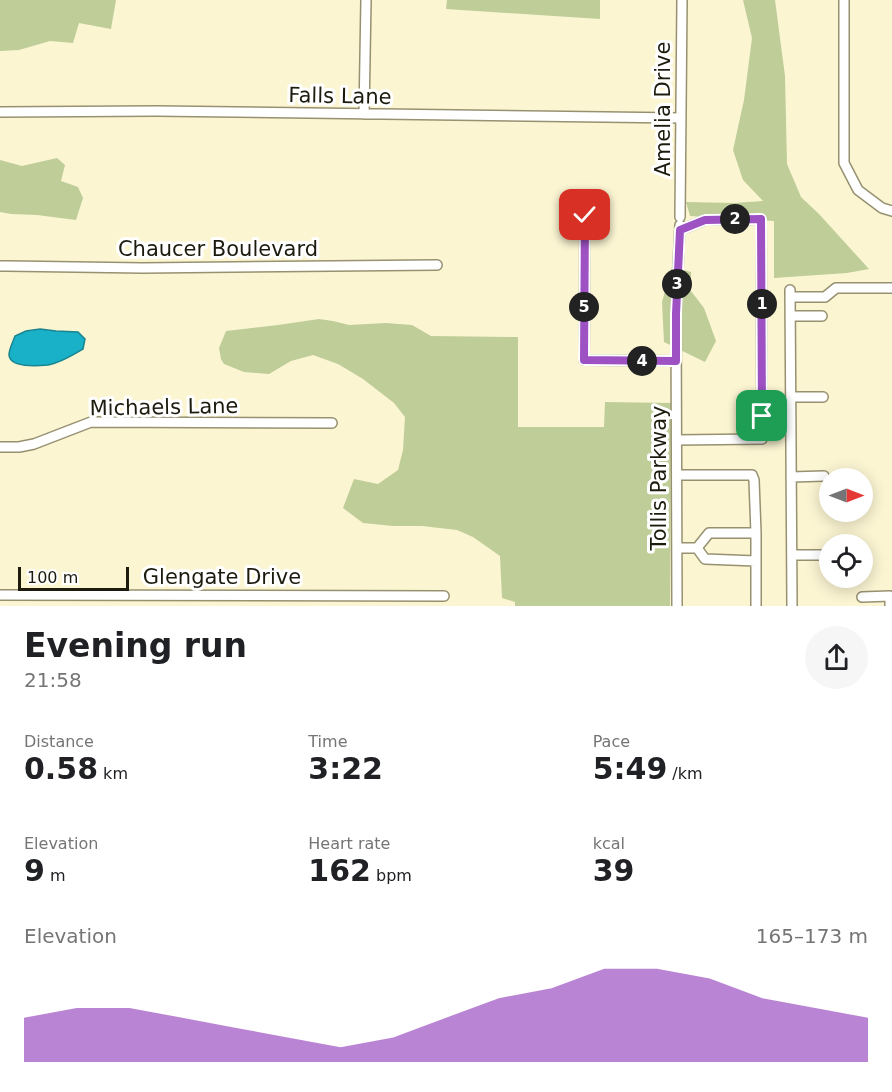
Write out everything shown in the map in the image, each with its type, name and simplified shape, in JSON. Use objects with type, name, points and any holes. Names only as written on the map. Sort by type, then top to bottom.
[{"type":"street","points":[[364,114],[366,0]]},
{"type":"street","name":"Amelia Drive","points":[[676,314],[680,223],[681,0]]},
{"type":"street","points":[[844,0],[844,163],[858,190],[882,208],[892,211]]},
{"type":"street","name":"Falls Lane","points":[[0,112],[156,111],[680,118]]},
{"type":"street","points":[[585,215],[584,360],[676,361]]},
{"type":"street","points":[[676,440],[762,440],[761,219],[680,223]]},
{"type":"street","name":"Chaucer Boulevard","points":[[0,266],[143,268],[437,265]]},
{"type":"street","points":[[792,606],[790,293],[825,297],[836,288],[892,288]]},
{"type":"street","name":"Tollis Parkway","points":[[676,314],[678,606]]},
{"type":"street","points":[[790,316],[822,316]]},
{"type":"street","points":[[791,397],[824,397]]},
{"type":"street","name":"Michaels Lane","points":[[0,447],[34,444],[92,422],[332,423]]},
{"type":"street","points":[[677,475],[752,475],[756,533],[756,606]]},
{"type":"street","points":[[791,477],[819,476]]},
{"type":"street","points":[[697,548],[709,533],[756,533]]},
{"type":"street","points":[[677,548],[697,548]]},
{"type":"street","points":[[697,548],[705,559],[756,561]]},
{"type":"street","points":[[792,555],[819,555]]},
{"type":"street","name":"Glengate Drive","points":[[0,594],[444,596]]},
{"type":"street","points":[[232,596],[232,606]]},
{"type":"street","points":[[861,597],[890,596],[890,606]]},
{"type":"green space","points":[[0,0],[116,0],[111,29],[79,23],[73,43],[50,41],[19,50],[0,51]]},
{"type":"green space","points":[[447,0],[600,0],[600,19],[446,9]]},
{"type":"green space","points":[[743,0],[775,0],[785,76],[787,164],[801,197],[869,269],[847,273],[774,278],[774,221],[690,216],[686,202],[763,201],[743,180],[733,150],[744,100],[752,38]]},
{"type":"green space","points":[[57,158],[65,165],[61,181],[78,187],[83,198],[76,220],[0,212],[0,160],[22,166]]},
{"type":"green space","points":[[672,267],[691,272],[691,291],[704,308],[716,341],[705,362],[664,342],[662,302]]},
{"type":"green space","points":[[319,319],[349,325],[386,323],[412,325],[431,336],[518,337],[518,427],[604,427],[605,402],[671,403],[670,606],[515,606],[515,602],[502,598],[500,556],[473,537],[457,530],[363,523],[343,508],[354,479],[378,484],[398,470],[403,450],[405,417],[394,403],[363,379],[338,364],[313,355],[291,361],[269,374],[244,372],[224,364],[219,348],[226,331]]},
{"type":"water","points":[[40,329],[78,332],[85,339],[83,349],[62,361],[48,365],[25,365],[14,362],[9,353],[15,336],[26,331]]},
{"type":"route","points":[[585,215],[584,360],[676,361],[680,230],[705,220],[761,219],[762,416]]}]
